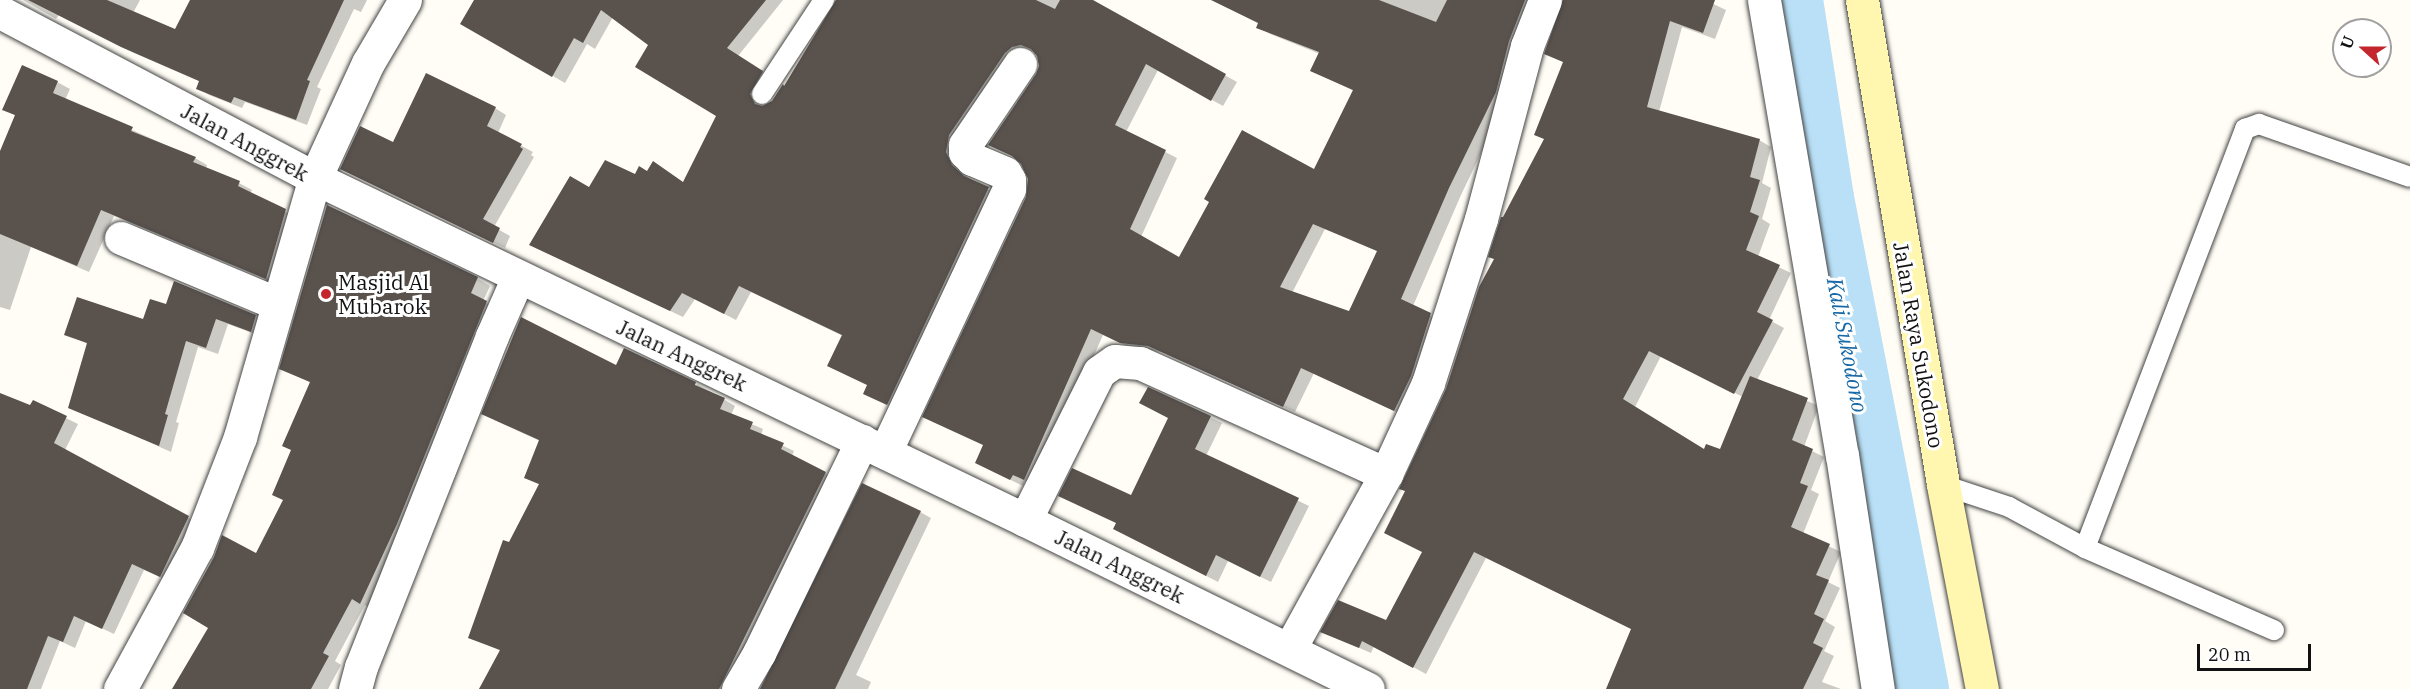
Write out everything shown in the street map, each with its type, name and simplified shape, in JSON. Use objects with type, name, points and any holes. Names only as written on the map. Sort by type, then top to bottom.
[{"type":"main road","name":"Jalan Raya Sukodono","points":[[1862,0],[1943,484],[1982,689]]},
{"type":"street","points":[[120,689],[197,548],[240,437],[315,178],[368,63],[405,0]]},
{"type":"street","points":[[1290,648],[1386,474],[1428,383],[1481,219],[1527,46],[1545,0]]},
{"type":"street","points":[[1764,0],[1842,455],[1878,689]]},
{"type":"street","name":"Jalan Anggrek","points":[[0,12],[315,178],[1290,648],[1368,689]]},
{"type":"street","points":[[738,689],[873,447],[1009,189],[1009,180],[1005,173],[972,159],[965,152],[965,145],[1020,64]]},
{"type":"street","points":[[121,238],[278,304]]},
{"type":"street","points":[[355,689],[361,667],[492,336],[518,277]]},
{"type":"street","points":[[1025,520],[1099,372],[1115,361],[1140,363],[1386,474]]},
{"type":"lane","points":[[762,94],[824,0]]},
{"type":"lane","points":[[2085,548],[2245,129],[2259,124],[2410,177]]},
{"type":"lane","points":[[1943,484],[2008,507],[2085,548],[2274,630]]},
{"type":"building","points":[[28,0],[107,0],[175,29],[190,0],[344,0],[307,80],[310,81],[296,120],[234,97],[231,103],[196,89],[199,81],[121,47]]},
{"type":"building","points":[[474,0],[766,0],[727,48],[763,71],[750,94],[755,104],[762,106],[772,101],[783,84],[784,86],[836,0],[1036,0],[1055,9],[1060,0],[1093,0],[1226,74],[1211,101],[1146,64],[1115,125],[1166,150],[1130,229],[1179,257],[1209,202],[1204,199],[1242,130],[1314,169],[1353,90],[1310,71],[1319,52],[1256,28],[1258,23],[1211,0],[1379,0],[1436,22],[1447,0],[1525,0],[1509,41],[1496,92],[1449,188],[1401,299],[1431,313],[1411,376],[1394,411],[1301,368],[1283,407],[1148,346],[1120,343],[1091,329],[1024,480],[1013,475],[1010,480],[975,463],[983,445],[922,417],[1026,197],[1028,179],[1021,164],[1012,156],[988,145],[1036,74],[1039,66],[1037,56],[1031,49],[1021,45],[1012,47],[1005,53],[949,135],[946,152],[952,165],[964,176],[989,187],[887,405],[863,394],[867,385],[827,366],[842,335],[739,286],[724,314],[682,293],[670,311],[529,245],[570,176],[589,187],[605,160],[635,174],[639,166],[647,171],[653,161],[683,182],[716,116],[635,67],[648,45],[601,10],[583,43],[574,38],[552,77],[460,24]],"holes":[[[1313,224],[1377,251],[1349,311],[1280,287]]]},
{"type":"building","points":[[1563,0],[1715,0],[1703,33],[1670,21],[1647,107],[1760,139],[1750,177],[1760,180],[1750,212],[1759,216],[1746,250],[1780,265],[1757,312],[1773,320],[1734,394],[1649,351],[1623,399],[1704,449],[1706,444],[1720,449],[1750,376],[1808,398],[1792,440],[1813,449],[1800,483],[1808,486],[1791,527],[1830,544],[1816,575],[1829,580],[1814,614],[1824,619],[1813,643],[1823,648],[1803,689],[1606,689],[1631,629],[1474,552],[1413,668],[1362,641],[1359,648],[1320,632],[1338,600],[1386,620],[1422,552],[1384,533],[1405,491],[1399,489],[1446,389],[1479,287],[1494,259],[1488,257],[1501,217],[1544,139],[1534,135],[1563,62],[1544,54]]},
{"type":"building","points":[[22,65],[58,81],[53,93],[133,127],[131,131],[196,157],[193,162],[240,181],[238,186],[286,209],[266,279],[101,210],[77,266],[0,234],[0,151],[15,115],[2,110]]},
{"type":"building","points":[[426,73],[496,107],[487,126],[522,144],[520,147],[523,149],[483,219],[500,228],[493,243],[340,169],[360,126],[393,142]]},
{"type":"building","points":[[327,205],[478,277],[471,293],[487,301],[397,524],[360,604],[352,599],[323,653],[329,656],[311,689],[172,689],[208,628],[183,613],[214,557],[222,535],[256,553],[283,500],[272,495],[291,450],[282,446],[310,382],[279,369]]},
{"type":"building","points":[[174,281],[256,315],[251,332],[216,319],[206,348],[186,341],[165,414],[168,415],[159,446],[68,408],[87,343],[64,335],[77,297],[143,319],[150,299],[166,304]]},
{"type":"building","points":[[521,317],[616,365],[624,348],[696,382],[695,385],[725,398],[720,409],[753,422],[750,429],[784,443],[781,449],[826,472],[719,689],[479,689],[500,650],[468,638],[503,540],[509,542],[539,484],[524,478],[539,440],[481,414]]},
{"type":"building","points":[[1148,387],[1211,416],[1195,449],[1299,498],[1260,577],[1216,555],[1206,576],[1113,529],[1116,523],[1058,496],[1072,468],[1131,495],[1168,418],[1139,403]]},
{"type":"building","points":[[0,393],[30,405],[33,400],[67,416],[54,443],[189,516],[160,577],[132,564],[102,629],[74,616],[63,642],[48,636],[27,689],[0,689]]},
{"type":"building","points":[[862,483],[921,511],[835,689],[760,689]]},
{"type":"waterway","name":"Kali Sukodono","points":[[1788,0],[1819,198],[1914,689]]},
{"type":"place","name":"Masjid Al Mubarok","points":[[326,294]]}]
